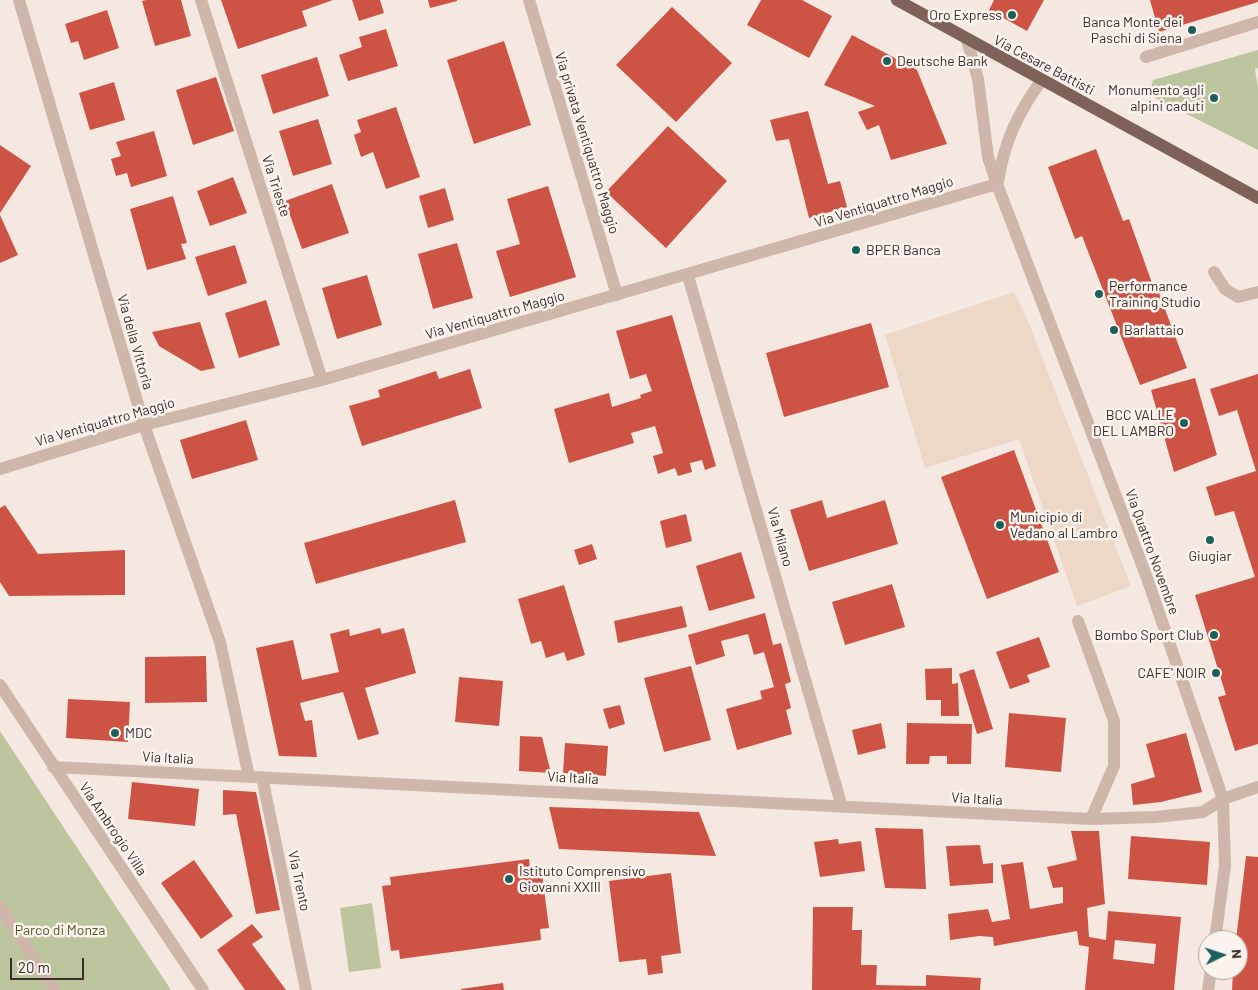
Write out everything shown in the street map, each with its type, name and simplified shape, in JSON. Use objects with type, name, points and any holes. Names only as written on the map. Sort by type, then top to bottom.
[{"type":"main road","name":"Via Cesare Battisti","points":[[896,0],[1258,198]]},
{"type":"street","name":"Via della Vittoria","points":[[19,0],[144,425],[220,642],[256,777]]},
{"type":"street","name":"Via Trieste","points":[[201,0],[322,380]]},
{"type":"street","name":"Via privata Ventiquattro Maggio","points":[[528,0],[617,295]]},
{"type":"street","points":[[1146,56],[1258,22]]},
{"type":"street","name":"Via Quattro Novembre","points":[[967,40],[978,79],[988,157],[997,184],[1147,578],[1223,799],[1225,866],[1216,930]]},
{"type":"street","points":[[997,184],[1008,138],[1025,103],[1041,81]]},
{"type":"street","name":"Via Ventiquattro Maggio","points":[[0,469],[144,425],[322,380],[688,276],[997,184]]},
{"type":"street","points":[[1214,272],[1225,289],[1238,297],[1258,292]]},
{"type":"street","name":"Via Milano","points":[[688,276],[842,807]]},
{"type":"street","points":[[1078,621],[1114,721],[1114,766],[1091,819]]},
{"type":"street","name":"Via Ambrogio Villa","points":[[0,685],[202,990]]},
{"type":"street","name":"Via Italia","points":[[53,766],[1091,819],[1156,817],[1204,812],[1223,799],[1258,787]]},
{"type":"street","name":"Via Trento","points":[[256,777],[306,990]]},
{"type":"street","points":[[0,907],[55,990]]},
{"type":"green space","points":[[1258,50],[1258,68],[1255,69],[1258,88],[1258,150],[1149,95],[1153,80]]},
{"type":"green space","name":"Parco di Monza","points":[[0,731],[171,990],[0,990]]},
{"type":"green space","points":[[372,903],[381,968],[349,972],[340,908]]},
{"type":"shaded area","points":[[1014,292],[1026,316],[1131,586],[1077,606],[1019,439],[925,468],[885,335]]},
{"type":"building","points":[[181,0],[191,36],[155,46],[142,1]]},
{"type":"building","points":[[221,0],[333,0],[302,11],[307,26],[238,49]]},
{"type":"building","points":[[352,0],[380,0],[384,13],[359,21]]},
{"type":"building","points":[[428,0],[457,0],[457,1],[430,8]]},
{"type":"building","points":[[761,0],[802,0],[832,16],[809,58],[747,25]]},
{"type":"building","points":[[994,0],[1044,0],[1027,31],[989,10]]},
{"type":"building","points":[[1150,0],[1258,0],[1258,2],[1159,32]]},
{"type":"building","points":[[672,7],[732,63],[676,122],[616,65]]},
{"type":"building","points":[[107,10],[119,48],[84,60],[78,41],[71,43],[65,24]]},
{"type":"building","points":[[386,29],[398,66],[348,81],[339,55],[362,47],[359,37]]},
{"type":"building","points":[[852,35],[917,70],[947,144],[891,160],[879,125],[867,130],[858,112],[875,106],[824,85]]},
{"type":"building","points":[[504,41],[531,125],[474,144],[447,60]]},
{"type":"building","points":[[317,57],[329,96],[273,114],[261,75]]},
{"type":"building","points":[[216,77],[234,131],[193,145],[176,90]]},
{"type":"building","points":[[114,82],[125,120],[90,130],[79,93]]},
{"type":"building","points":[[396,107],[420,177],[386,189],[373,152],[361,157],[354,135],[361,132],[357,120]]},
{"type":"building","points":[[808,111],[828,184],[840,181],[847,207],[809,218],[789,139],[776,141],[770,120]]},
{"type":"building","points":[[318,119],[332,164],[293,176],[279,131]]},
{"type":"building","points":[[668,126],[727,181],[666,248],[606,192]]},
{"type":"building","points":[[154,131],[167,176],[131,187],[127,173],[116,176],[111,159],[121,156],[116,142]]},
{"type":"building","points":[[0,145],[31,166],[0,213]]},
{"type":"building","points":[[1096,149],[1123,221],[1129,219],[1156,294],[1159,293],[1187,368],[1140,385],[1082,236],[1075,239],[1048,167]]},
{"type":"building","points":[[233,177],[247,213],[210,226],[197,191]]},
{"type":"building","points":[[332,184],[349,233],[302,249],[285,201]]},
{"type":"building","points":[[548,186],[576,277],[510,297],[496,251],[520,244],[507,199]]},
{"type":"building","points":[[445,188],[454,220],[428,228],[419,196]]},
{"type":"building","points":[[173,196],[187,243],[181,244],[186,259],[147,270],[130,209]]},
{"type":"building","points":[[0,215],[18,255],[0,263]]},
{"type":"building","points":[[457,243],[473,298],[433,309],[418,254]]},
{"type":"building","points":[[235,245],[247,283],[208,296],[195,257]]},
{"type":"building","points":[[367,275],[382,325],[337,339],[322,288]]},
{"type":"building","points":[[266,300],[280,345],[239,358],[225,313]]},
{"type":"building","points":[[672,315],[716,466],[705,470],[702,460],[690,463],[692,472],[678,476],[675,468],[658,474],[653,456],[663,453],[655,426],[631,433],[634,443],[569,463],[554,409],[609,393],[612,407],[641,398],[640,395],[652,391],[646,374],[630,379],[616,331]]},
{"type":"building","points":[[200,322],[215,368],[201,371],[159,346],[152,332]]},
{"type":"building","points":[[871,323],[889,387],[784,417],[766,353]]},
{"type":"building","points":[[470,369],[482,408],[362,446],[349,406],[380,397],[378,390],[436,371],[439,379]]},
{"type":"building","points":[[1258,374],[1258,744],[1235,751],[1218,697],[1226,695],[1195,595],[1255,577],[1234,511],[1215,516],[1206,487],[1256,471],[1237,410],[1219,416],[1210,389]]},
{"type":"building","name":"BCC VALLE DEL LAMBRO","points":[[1195,378],[1217,455],[1174,472],[1151,390]]},
{"type":"building","points":[[246,420],[258,460],[192,479],[180,440]]},
{"type":"building","name":"Municipio di Vedano al Lambro","points":[[1014,450],[1059,572],[987,599],[941,477]]},
{"type":"building","points":[[455,500],[466,542],[316,584],[304,543]]},
{"type":"building","points":[[822,500],[827,518],[885,500],[898,544],[809,571],[790,510]]},
{"type":"building","points":[[5,505],[38,554],[125,550],[125,595],[9,596],[0,582],[0,508]]},
{"type":"building","points":[[686,514],[692,541],[666,548],[660,521]]},
{"type":"building","points":[[592,544],[597,559],[579,565],[574,550]]},
{"type":"building","points":[[741,552],[755,598],[709,611],[696,566]]},
{"type":"building","points":[[892,584],[905,627],[845,645],[832,602]]},
{"type":"building","points":[[564,585],[585,655],[567,661],[564,652],[546,658],[541,641],[531,644],[518,599]]},
{"type":"building","points":[[682,606],[687,627],[618,643],[614,621]]},
{"type":"building","points":[[765,613],[773,645],[781,643],[791,682],[785,684],[791,708],[786,710],[792,734],[737,750],[726,709],[762,699],[760,691],[774,687],[764,652],[754,655],[748,634],[721,641],[725,656],[696,665],[688,635]]},
{"type":"building","points":[[380,628],[382,634],[404,628],[416,673],[365,688],[379,734],[358,740],[343,692],[300,703],[305,721],[312,720],[317,757],[279,756],[256,648],[293,640],[302,680],[339,672],[330,634],[349,629],[350,636]]},
{"type":"building","points":[[1039,637],[1050,667],[1027,675],[1030,682],[1010,689],[996,652]]},
{"type":"building","points":[[206,656],[207,702],[145,703],[145,657]]},
{"type":"building","points":[[691,666],[711,740],[664,752],[644,678]]},
{"type":"building","points":[[952,668],[952,684],[958,683],[959,716],[941,716],[941,700],[926,700],[925,669]]},
{"type":"building","points":[[974,669],[993,729],[977,734],[959,674]]},
{"type":"building","points":[[459,677],[503,681],[499,726],[455,722]]},
{"type":"building","points":[[68,699],[130,702],[128,742],[66,738]]},
{"type":"building","points":[[620,705],[625,724],[609,729],[603,709]]},
{"type":"building","points":[[1009,713],[1066,718],[1061,772],[1005,767]]},
{"type":"building","points":[[881,723],[886,748],[858,755],[852,730]]},
{"type":"building","points":[[907,723],[972,724],[971,764],[947,764],[947,756],[930,756],[929,764],[906,764]]},
{"type":"building","points":[[1186,733],[1202,792],[1161,802],[1133,805],[1131,784],[1155,777],[1146,744]]},
{"type":"building","points":[[520,736],[542,737],[551,773],[519,771]]},
{"type":"building","points":[[565,743],[608,746],[606,776],[563,773]]},
{"type":"building","points":[[132,782],[199,789],[195,826],[128,819]]},
{"type":"building","points":[[223,790],[256,792],[280,910],[256,914],[236,814],[223,815]]},
{"type":"building","points":[[549,807],[699,812],[716,856],[559,849]]},
{"type":"building","points":[[875,828],[923,829],[926,889],[885,888]]},
{"type":"building","points":[[1071,831],[1099,831],[1105,904],[1087,908],[1089,937],[1106,940],[1108,911],[1181,917],[1174,990],[1085,990],[1089,947],[1079,945],[1077,931],[994,946],[993,937],[979,936],[950,940],[948,914],[988,909],[992,922],[1010,919],[1001,865],[1023,862],[1030,909],[1063,903],[1063,887],[1053,888],[1047,867],[1077,860]],"holes":[[[1115,940],[1156,944],[1154,964],[1113,959]]]},
{"type":"building","points":[[1131,836],[1210,842],[1207,885],[1128,879]]},
{"type":"building","points":[[838,839],[839,844],[861,841],[865,871],[820,877],[814,842]]},
{"type":"building","points":[[980,845],[983,864],[993,863],[993,883],[950,886],[946,846]]},
{"type":"building","points":[[1246,856],[1258,857],[1258,990],[1232,990],[1232,980],[1248,980],[1248,930],[1237,930]]},
{"type":"building","points":[[529,859],[530,867],[541,866],[549,928],[540,929],[541,940],[400,959],[399,950],[391,951],[382,886],[391,885],[390,877]]},
{"type":"building","points":[[194,860],[233,916],[201,939],[161,883]]},
{"type":"building","points":[[671,873],[681,953],[661,956],[663,973],[648,975],[646,959],[619,962],[609,881]]},
{"type":"building","points":[[813,907],[853,907],[852,930],[862,930],[861,965],[877,965],[876,985],[926,986],[926,975],[981,978],[980,990],[812,990]]},
{"type":"building","points":[[252,924],[263,937],[252,944],[286,990],[245,990],[217,950]]},
{"type":"building","points":[[503,983],[504,990],[461,990],[461,989]]},
{"type":"place","name":"Oro Express","points":[[1012,15]]},
{"type":"place","name":"Banca Monte dei Paschi di Siena","points":[[1192,30]]},
{"type":"place","name":"Deutsche Bank","points":[[887,61]]},
{"type":"place","name":"Monumento agli alpini caduti","points":[[1214,98]]},
{"type":"place","name":"BPER Banca","points":[[856,250]]},
{"type":"place","name":"Performance Training Studio","points":[[1099,294]]},
{"type":"place","name":"Barlattaio","points":[[1114,330]]},
{"type":"place","name":"BCC VALLE DEL LAMBRO","points":[[1184,423]]},
{"type":"place","name":"Municipio di Vedano al Lambro","points":[[1000,525]]},
{"type":"place","name":"Giugiar","points":[[1210,540]]},
{"type":"place","name":"Bombo Sport Club","points":[[1214,635]]},
{"type":"place","name":"CAFE' NOIR","points":[[1216,673]]},
{"type":"place","name":"MDC","points":[[115,733]]},
{"type":"place","name":"Istituto Comprensivo Giovanni XXIII","points":[[509,879]]}]
